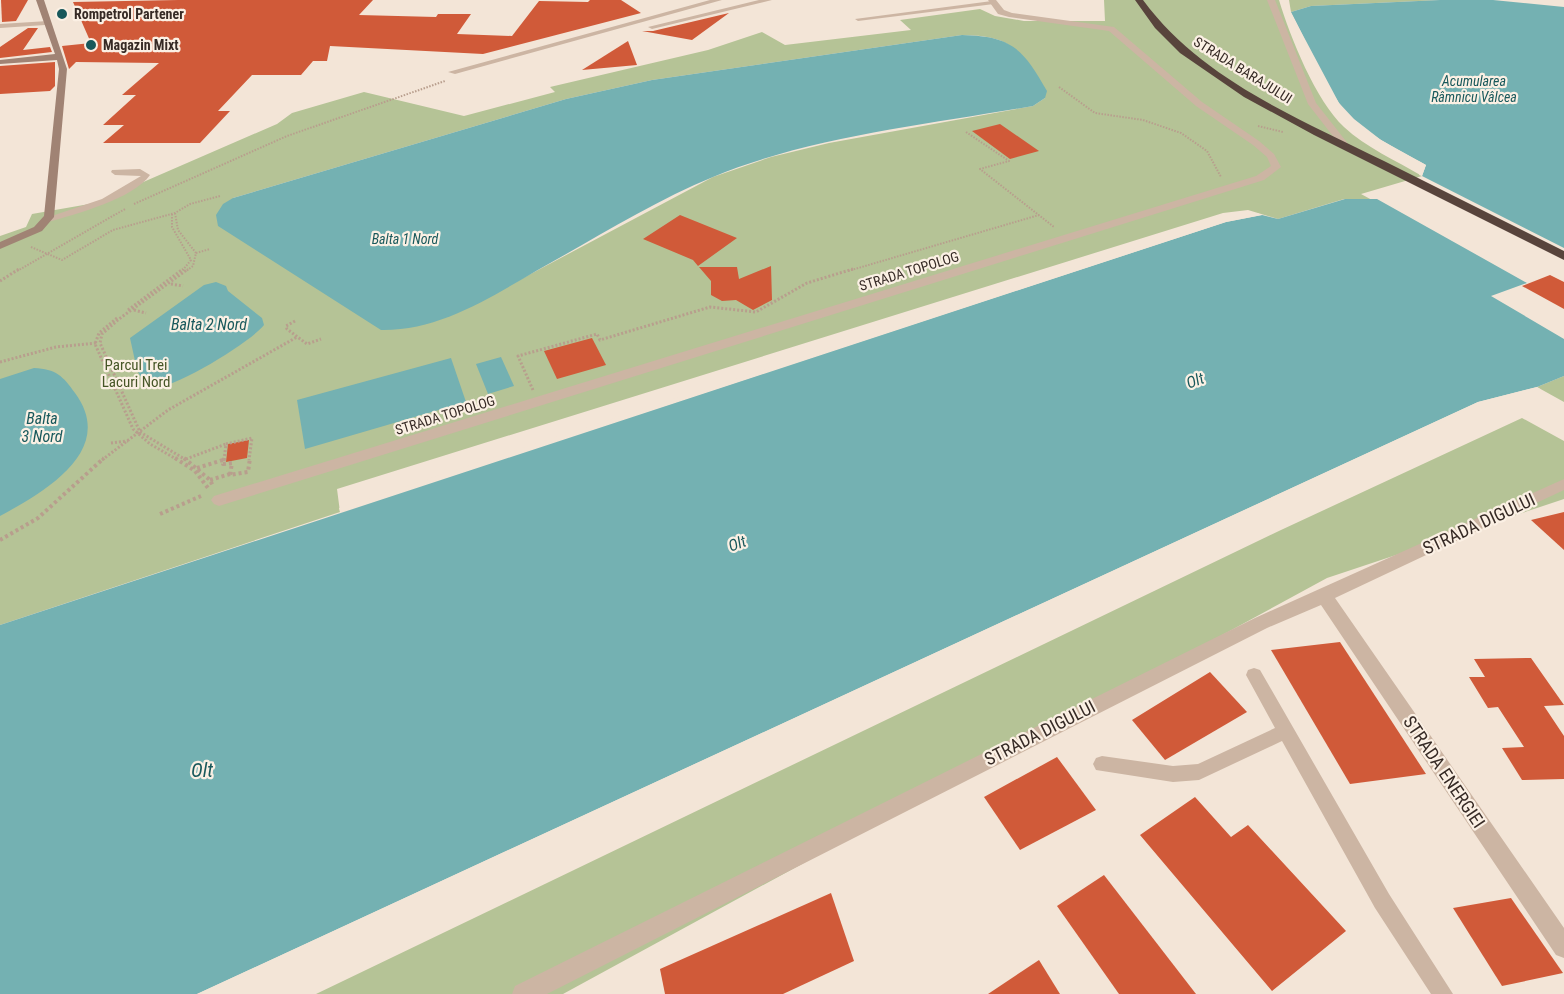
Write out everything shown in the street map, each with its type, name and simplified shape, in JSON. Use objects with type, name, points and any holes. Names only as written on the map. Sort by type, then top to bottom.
[{"type":"highway","name":"STRADA BARAJULUI","points":[[1139,0],[1158,27],[1196,59],[1257,99],[1346,147],[1564,256]]},
{"type":"main road","points":[[0,246],[38,229],[48,218],[63,78],[60,55],[45,23],[40,0]]},
{"type":"main road","points":[[0,62],[47,59],[60,55]]},
{"type":"street","points":[[452,76],[718,0]]},
{"type":"street","points":[[652,27],[768,0]]},
{"type":"street","name":"STRADA BARAJULUI","points":[[1271,0],[1312,104],[1346,147]]},
{"type":"street","name":"STRADA TOPOLOG","points":[[219,500],[1226,189],[1269,173],[1276,167],[1271,156],[1199,104],[1111,29],[1012,15],[1000,12],[992,2]]},
{"type":"street","points":[[0,26],[45,23]]},
{"type":"street","name":"STRADA DIGULUI","points":[[523,994],[1261,623],[1564,484]]},
{"type":"street","name":"STRADA ENERGIEI","points":[[1324,596],[1564,947]]},
{"type":"lane","points":[[858,19],[992,2]]},
{"type":"lane","points":[[48,218],[105,201],[142,180],[146,175],[140,172],[116,172]]},
{"type":"lane","points":[[1254,675],[1382,901],[1443,994]]},
{"type":"lane","points":[[1102,764],[1173,774],[1199,772],[1286,731]]},
{"type":"path","points":[[0,281],[42,254],[170,186],[254,147],[452,76]]},
{"type":"path","points":[[1059,87],[1095,112],[1105,116],[1143,120],[1181,134],[1197,143],[1207,151],[1226,189]]},
{"type":"path","points":[[1257,126],[1285,132]]},
{"type":"path","points":[[966,132],[1009,161],[980,169],[1068,238]]},
{"type":"path","points":[[42,254],[62,260],[113,230],[173,213],[190,204],[220,196]]},
{"type":"path","points":[[98,343],[102,334],[193,266],[196,253],[175,223],[173,213]]},
{"type":"path","points":[[173,213],[171,227],[190,253],[191,260],[180,273],[108,324],[99,333],[98,343],[138,433],[198,476],[208,487],[204,494]]},
{"type":"path","points":[[538,402],[518,356],[597,334],[600,340],[710,308],[726,307],[756,312],[807,283],[1039,215]]},
{"type":"path","points":[[175,223],[183,221]]},
{"type":"path","points":[[196,253],[210,249]]},
{"type":"path","points":[[170,284],[183,286]]},
{"type":"path","points":[[133,310],[146,313]]},
{"type":"path","points":[[294,321],[286,326],[307,344],[321,339]]},
{"type":"path","points":[[0,540],[24,524],[38,519],[87,471],[168,410],[297,337]]},
{"type":"path","points":[[0,362],[11,361],[56,347],[98,343]]},
{"type":"path","points":[[138,433],[186,459],[210,480],[219,500]]},
{"type":"path","points":[[186,459],[226,443],[252,438],[248,472],[210,480]]},
{"type":"path","points":[[111,443],[128,441]]},
{"type":"path","points":[[226,443],[223,465],[232,462],[230,474]]},
{"type":"path","points":[[196,468],[223,460]]},
{"type":"path","points":[[160,514],[185,505],[204,494],[213,485]]},
{"type":"green space","name":"Parcul Trei Lacuri Nord","points":[[1104,0],[1279,0],[1305,68],[1334,116],[1362,141],[1422,176],[1361,194],[1372,200],[1344,199],[1278,219],[1248,210],[1223,213],[337,489],[340,512],[0,625],[0,236],[26,227],[32,214],[95,203],[277,124],[292,113],[364,92],[464,116],[555,92],[550,87],[708,50],[762,32],[785,45],[911,30],[900,20],[980,9],[995,16],[1024,21],[1105,21]],"holes":[[[962,35],[996,39],[1015,50],[1045,98],[1033,106],[829,143],[771,157],[713,177],[459,312],[233,198],[566,99],[652,80]]]},
{"type":"green space","points":[[1289,0],[1440,0],[1311,6],[1291,12]]},
{"type":"green space","points":[[1564,376],[1564,402],[1537,387]]},
{"type":"green space","points":[[1522,418],[1564,441],[1564,499],[1327,578],[563,994],[316,994],[1281,530]]},
{"type":"water","name":"Acumularea Râmnicu Vâlcea","points":[[1493,0],[1564,7],[1564,248],[1422,176],[1426,165],[1357,123],[1332,92],[1291,12],[1311,6]]},
{"type":"water","name":"Balta 1 Nord","points":[[962,35],[993,38],[1014,48],[1023,55],[1039,77],[1047,91],[1045,98],[1033,106],[871,133],[750,163],[690,187],[623,221],[481,302],[423,325],[381,330],[218,226],[216,215],[223,204],[233,198],[566,99],[652,80]]},
{"type":"water","name":"Olt","points":[[1345,199],[1377,199],[1527,283],[1491,296],[1564,339],[1564,376],[1537,387],[1478,402],[197,994],[0,994],[0,625],[1226,222],[1262,215],[1278,219]]},
{"type":"water","name":"Balta 2 Nord","points":[[216,282],[226,286],[228,291],[262,318],[264,325],[243,343],[208,365],[172,383],[157,388],[147,388],[137,370],[130,338],[204,285]]},
{"type":"water","points":[[501,357],[514,386],[488,394],[476,364]]},
{"type":"water","points":[[451,358],[466,402],[305,449],[297,400]]},
{"type":"water","name":"Balta 3 Nord","points":[[34,368],[58,374],[67,382],[86,414],[87,433],[81,451],[69,468],[54,482],[0,516],[0,379]]},
{"type":"pier","points":[[1289,9],[1339,103],[1354,119],[1381,140],[1426,165],[1422,176],[1419,175],[1422,166],[1379,142],[1352,122],[1337,105],[1288,13]]},
{"type":"pier","points":[[1257,213],[1262,215],[1226,222],[340,512],[339,508],[1225,219]]},
{"type":"pier","points":[[1537,387],[1540,389],[1479,404],[563,830],[204,994],[197,994],[1478,402]]},
{"type":"building","points":[[1,0],[28,0],[16,21],[2,22]]},
{"type":"building","points":[[373,0],[359,15],[436,17],[438,14],[471,14],[457,34],[512,36],[539,1],[621,0],[641,13],[483,54],[330,46],[327,61],[313,61],[301,75],[252,75],[218,111],[230,111],[200,143],[103,143],[124,125],[103,125],[136,95],[122,95],[159,63],[76,62],[69,69],[62,46],[91,43],[73,2]]},
{"type":"building","points":[[729,13],[692,40],[642,31],[653,31]]},
{"type":"building","points":[[28,28],[38,28],[23,50],[50,47],[52,52],[0,58],[0,47]]},
{"type":"building","points":[[628,41],[637,65],[582,70]]},
{"type":"building","points":[[55,62],[55,86],[50,91],[0,94],[0,66]]},
{"type":"building","points":[[1000,124],[1039,151],[1010,159],[972,131]]},
{"type":"building","points":[[680,215],[737,238],[698,266],[693,260],[643,239]]},
{"type":"building","points":[[771,266],[772,300],[753,310],[736,300],[722,301],[711,295],[711,281],[699,267],[737,267],[739,279]]},
{"type":"building","points":[[1550,275],[1564,282],[1564,309],[1522,286]]},
{"type":"building","points":[[592,338],[606,365],[557,379],[544,351]]},
{"type":"building","points":[[249,440],[247,458],[226,462],[228,444]]},
{"type":"building","points":[[1564,512],[1564,550],[1531,520]]},
{"type":"building","points":[[1340,642],[1426,774],[1350,784],[1271,650]]},
{"type":"building","points":[[1531,658],[1564,705],[1544,706],[1564,736],[1564,779],[1522,780],[1502,748],[1524,747],[1498,707],[1488,708],[1469,677],[1485,677],[1474,659]]},
{"type":"building","points":[[1210,672],[1247,712],[1165,760],[1132,720]]},
{"type":"building","points":[[1057,757],[1096,810],[1020,850],[984,797]]},
{"type":"building","points":[[1195,797],[1231,837],[1248,825],[1346,931],[1272,991],[1140,835]]},
{"type":"building","points":[[1104,875],[1196,994],[1119,994],[1057,906]]},
{"type":"building","points":[[831,893],[854,961],[783,994],[665,994],[660,969]]},
{"type":"building","points":[[1511,898],[1563,973],[1502,986],[1453,908]]},
{"type":"building","points":[[1039,960],[1060,994],[988,994]]},
{"type":"place","name":"Rompetrol Partener","points":[[62,14]]},
{"type":"place","name":"Magazin Mixt","points":[[91,45]]}]
